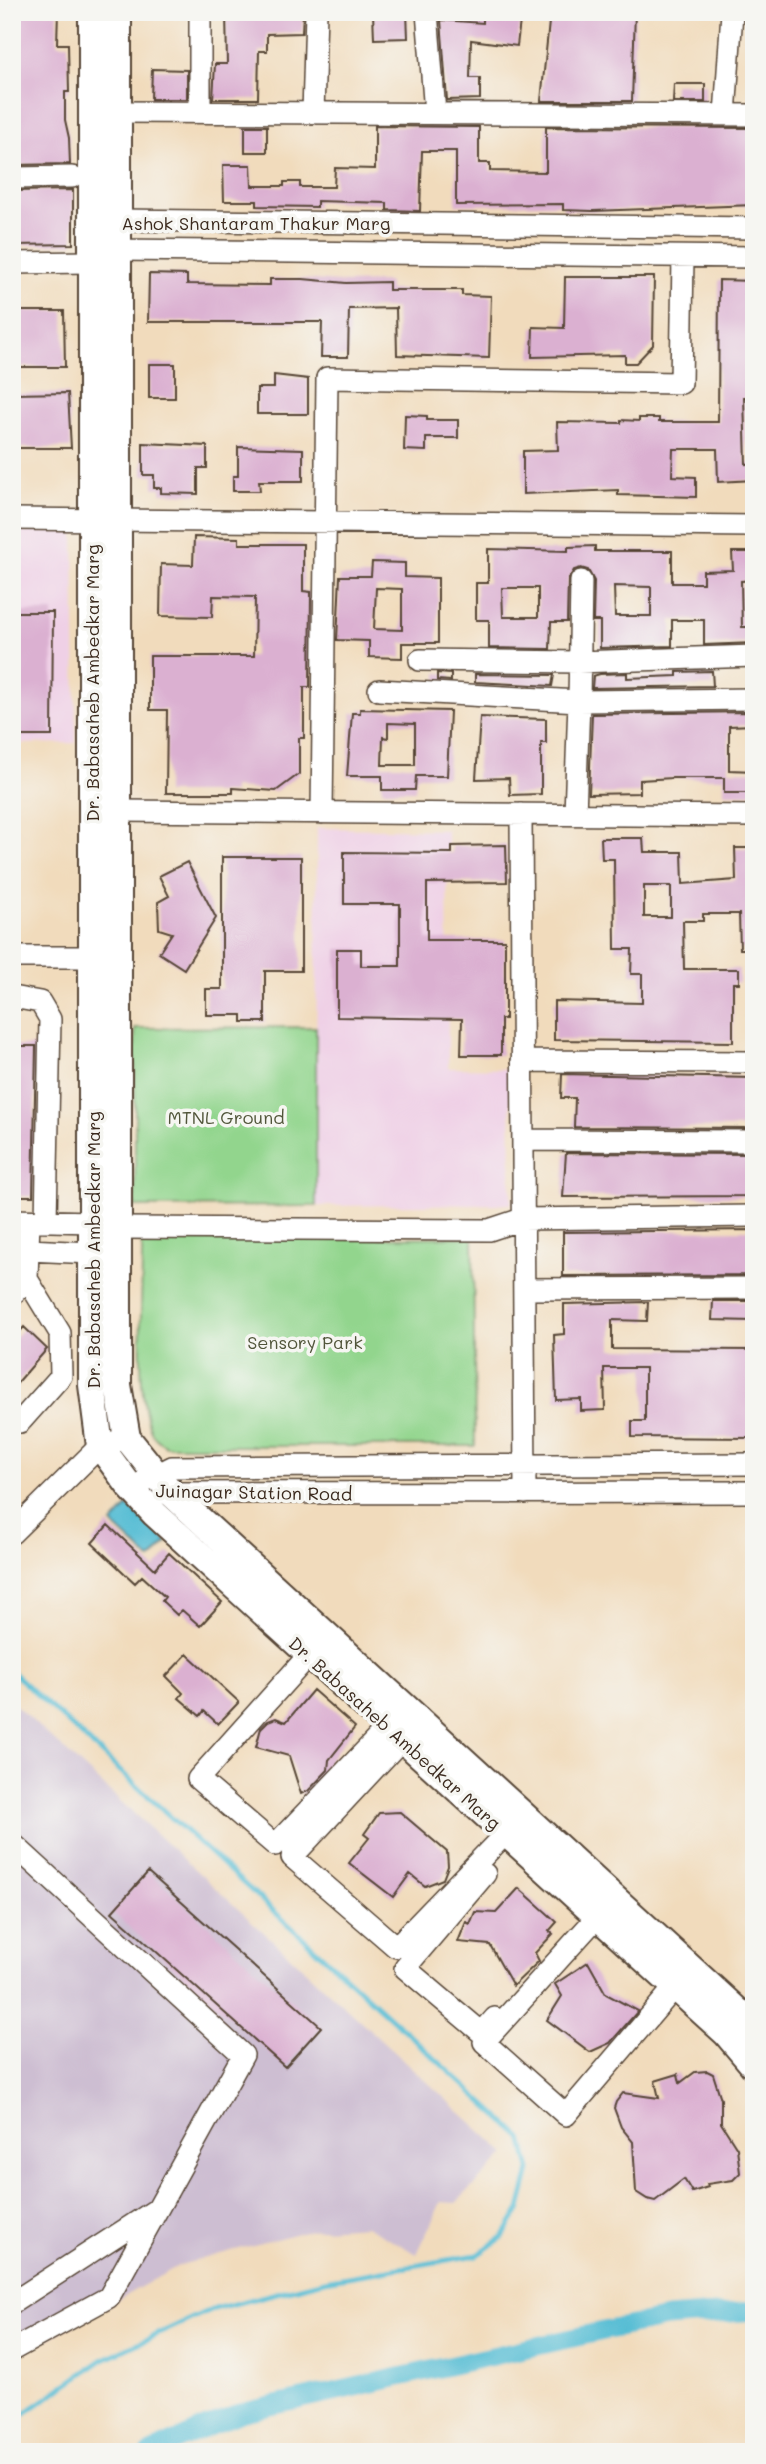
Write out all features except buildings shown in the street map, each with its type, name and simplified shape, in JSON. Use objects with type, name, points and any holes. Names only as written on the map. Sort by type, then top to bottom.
[{"type":"main road","name":"Dr. Babasaheb Ambedkar Marg","points":[[92,12],[92,1385],[100,1446],[131,1488],[155,1514],[727,2034],[754,2066]]},
{"type":"main road","name":"Dr. Babasaheb Ambedkar Marg","points":[[118,12],[118,1385],[127,1438],[165,1485],[485,1780],[750,2018]]},
{"type":"main road","points":[[468,1799],[485,1780]]},
{"type":"street","points":[[200,12],[200,112]]},
{"type":"street","points":[[313,113],[316,12]]},
{"type":"street","points":[[427,12],[435,113]]},
{"type":"street","points":[[725,115],[732,12]]},
{"type":"street","points":[[118,112],[754,115]]},
{"type":"street","points":[[12,178],[72,177]]},
{"type":"street","name":"Ashok Shantaram Thakur Marg","points":[[92,235],[118,220],[754,228]]},
{"type":"street","points":[[318,222],[318,253]]},
{"type":"street","name":"Ashok Shantaram Thakur Marg","points":[[92,235],[118,250],[754,257]]},
{"type":"street","points":[[322,813],[327,378],[681,383],[683,257]]},
{"type":"street","points":[[12,263],[91,262]]},
{"type":"street","points":[[12,519],[754,526]]},
{"type":"street","points":[[575,814],[582,581]]},
{"type":"street","points":[[420,660],[578,662],[754,656]]},
{"type":"street","points":[[379,690],[579,701],[754,699]]},
{"type":"street","points":[[118,811],[754,816]]},
{"type":"street","points":[[521,814],[524,1493]]},
{"type":"street","points":[[12,957],[118,958]]},
{"type":"street","points":[[12,997],[40,1002],[51,1018],[29,1221],[27,1279],[60,1333],[61,1376],[20,1422]]},
{"type":"street","points":[[522,1061],[754,1062]]},
{"type":"street","points":[[523,1140],[754,1141]]},
{"type":"street","points":[[118,1228],[489,1230],[522,1219],[754,1216]]},
{"type":"street","points":[[29,1221],[92,1222]]},
{"type":"street","points":[[28,1250],[92,1253]]},
{"type":"street","points":[[12,1295],[27,1279]]},
{"type":"street","points":[[524,1289],[754,1288]]},
{"type":"street","points":[[12,1533],[100,1446],[127,1438]]},
{"type":"street","name":"Juinagar Station Road","points":[[165,1485],[172,1467],[754,1464]]},
{"type":"street","name":"Juinagar Station Road","points":[[131,1488],[165,1485],[524,1493],[754,1492]]},
{"type":"street","points":[[309,1655],[198,1779],[275,1845],[394,1733]]},
{"type":"street","points":[[394,1733],[292,1857],[396,1947],[509,1837]]},
{"type":"street","points":[[509,1837],[405,1968],[482,2033],[594,1913]]},
{"type":"street","points":[[12,1843],[243,2055],[108,2297],[12,2350]]},
{"type":"street","points":[[594,1913],[484,2042],[566,2115],[675,1987]]},
{"type":"street","points":[[12,2303],[158,2208]]},
{"type":"shaded area","points":[[12,531],[74,531],[76,743],[12,744]]},
{"type":"shaded area","points":[[317,828],[447,830],[448,1068],[510,1069],[511,1204],[316,1206]]},
{"type":"shaded area","points":[[12,1702],[506,2154],[456,2203],[441,2202],[417,2254],[366,2226],[309,2230],[180,2265],[12,2359]]},
{"type":"green space","name":"MTNL Ground","points":[[316,1027],[316,1206],[135,1207],[135,1028]]},
{"type":"green space","name":"Sensory Park","points":[[473,1237],[475,1446],[166,1446],[153,1435],[142,1385],[142,1240]]},
{"type":"water","points":[[128,1506],[167,1542],[151,1560],[112,1524]]},
{"type":"waterway","points":[[12,1672],[522,2138],[530,2170],[520,2209],[503,2237],[477,2255],[324,2281],[210,2310],[102,2360],[12,2422]]},
{"type":"waterway","points":[[151,2452],[240,2413],[667,2318],[754,2311]]}]
